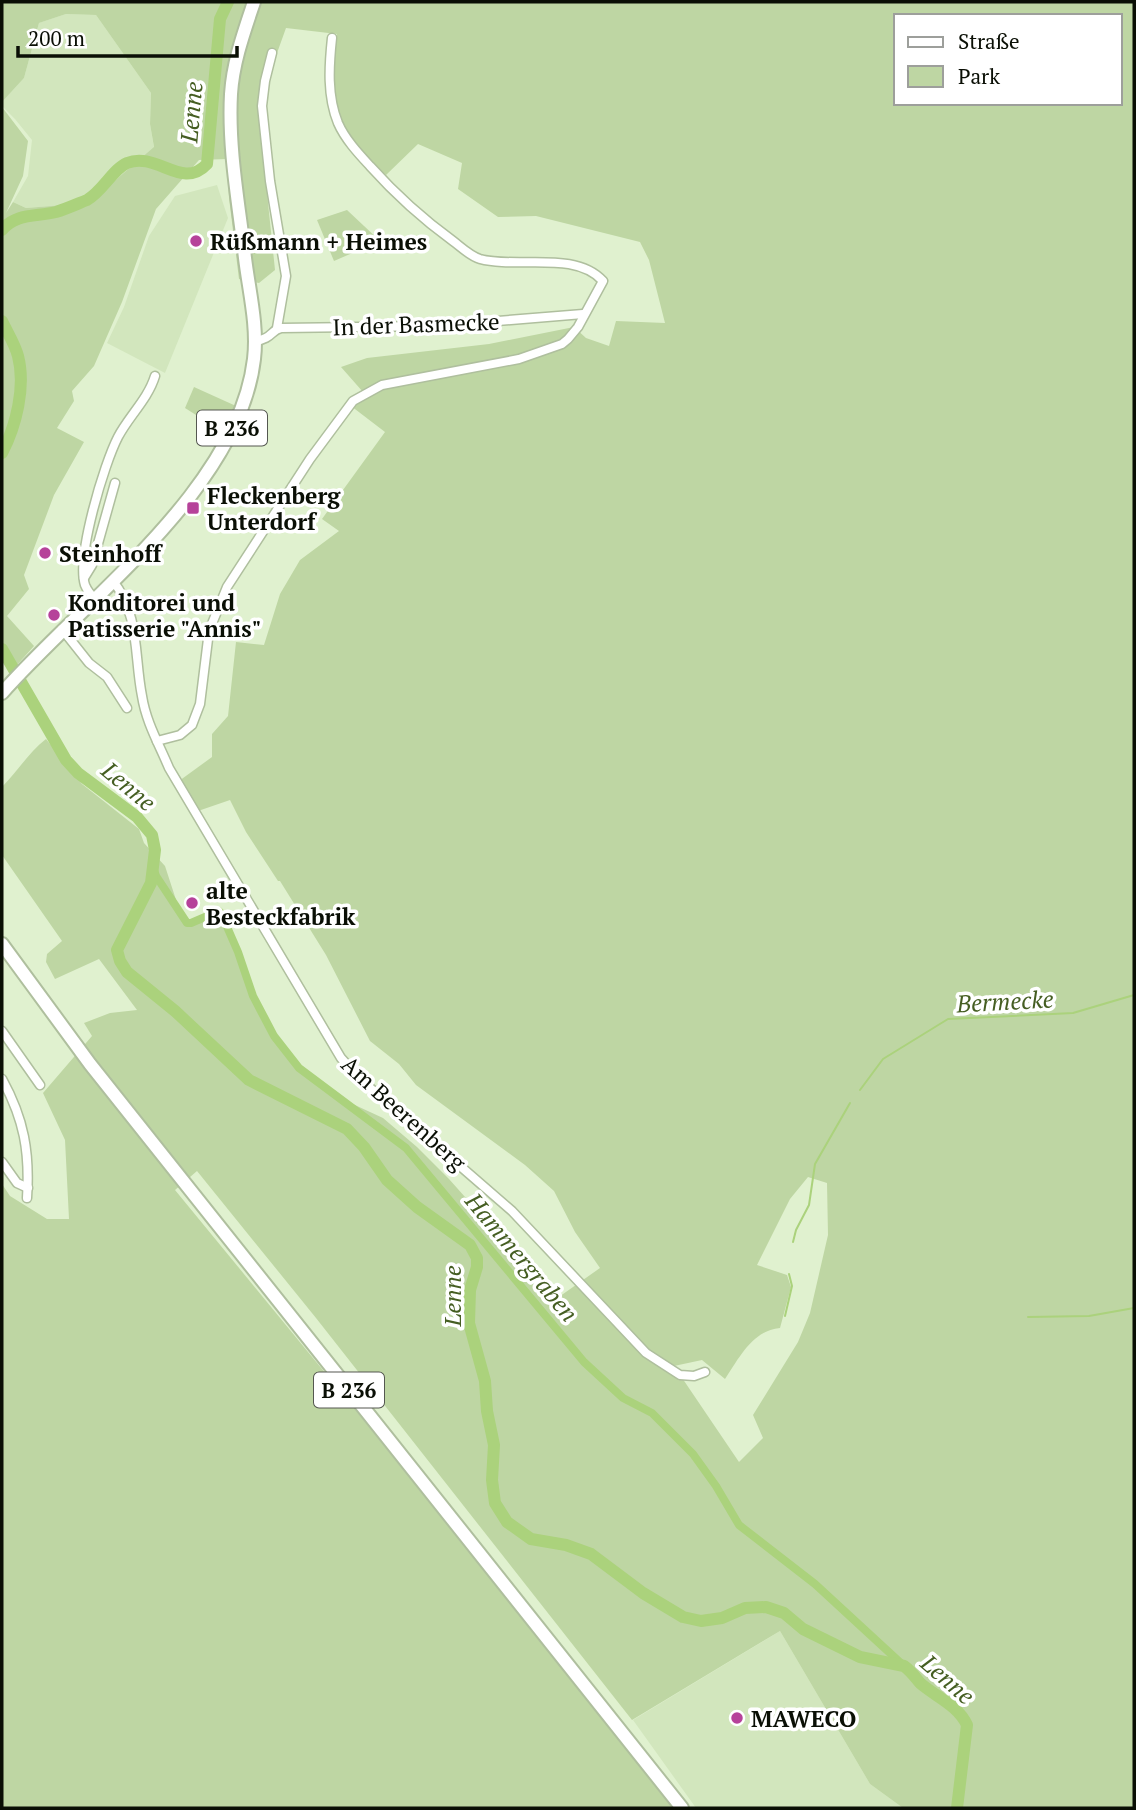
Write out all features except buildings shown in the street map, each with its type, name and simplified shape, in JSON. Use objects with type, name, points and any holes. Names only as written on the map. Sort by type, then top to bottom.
[{"type":"main road","name":"B 236","points":[[2,693],[28,663],[113,581],[185,502],[223,445],[246,395],[252,374],[255,341],[235,180],[231,93],[235,63],[254,2]]},
{"type":"main road","name":"B 236","points":[[2,944],[90,1064],[682,1808]]},
{"type":"street","points":[[157,741],[180,736],[192,726],[200,704],[209,631],[227,587],[310,459],[354,401],[382,385],[519,359],[562,344],[572,335],[603,281],[589,269],[571,264],[517,263],[479,258],[416,215],[351,145],[337,121],[330,79],[332,38]]},
{"type":"street","points":[[272,53],[262,106],[270,181],[286,278],[277,328]]},
{"type":"street","name":"In der Basmecke","points":[[255,341],[270,337],[277,328],[436,326],[583,314]]},
{"type":"street","points":[[95,598],[85,585],[83,565],[90,527],[111,453],[124,426],[151,387],[155,376]]},
{"type":"street","points":[[84,578],[91,568],[115,483]]},
{"type":"street","name":"Am Beerenberg","points":[[113,581],[127,600],[131,611],[142,698],[157,741],[181,791],[335,1049],[350,1068],[512,1210],[646,1353],[673,1372],[684,1376],[705,1372]]},
{"type":"street","points":[[62,629],[89,663],[107,677],[125,706]]},
{"type":"street","points":[[2,1031],[40,1085]]},
{"type":"street","points":[[2,1079],[18,1113],[25,1136],[29,1163],[27,1198]]},
{"type":"street","points":[[2,1162],[17,1183],[28,1188]]},
{"type":"shaded area","points":[[66,14],[96,15],[151,93],[150,124],[154,148],[89,203],[26,208],[13,202],[28,176],[32,140],[2,106],[2,102],[24,78],[39,23]]},
{"type":"shaded area","points":[[217,185],[228,218],[165,373],[107,343],[124,307],[149,236],[175,196]]},
{"type":"shaded area","points":[[780,1631],[870,1784],[903,1808],[696,1808],[633,1720]]},
{"type":"green space","points":[[2,2],[1134,2],[1134,1808],[903,1808],[870,1784],[780,1631],[632,1720],[197,1171],[175,1190],[354,1408],[673,1808],[2,1808],[2,1184],[10,1196],[47,1219],[69,1219],[65,1140],[43,1093],[92,1036],[84,1023],[110,1013],[137,1010],[99,959],[55,979],[46,962],[47,954],[62,941],[2,855],[2,787],[46,739],[82,784],[139,829],[144,843],[165,866],[185,921],[191,923],[219,911],[238,952],[253,996],[274,1036],[299,1068],[344,1100],[383,1118],[417,1147],[556,1299],[600,1268],[575,1232],[554,1191],[525,1165],[416,1085],[399,1064],[370,1041],[326,955],[246,832],[230,800],[198,811],[179,781],[212,757],[212,734],[228,716],[236,642],[264,645],[280,594],[300,560],[339,531],[322,519],[385,432],[351,406],[363,392],[341,367],[367,358],[489,344],[574,327],[586,338],[609,346],[616,321],[665,323],[649,260],[640,242],[536,216],[498,217],[458,189],[462,163],[418,144],[386,175],[354,143],[343,129],[335,111],[331,78],[337,34],[286,28],[262,106],[275,270],[259,283],[239,279],[227,159],[199,160],[156,209],[122,302],[94,366],[72,391],[74,401],[57,428],[84,442],[54,495],[24,575],[29,589],[7,616],[34,646],[16,666],[2,643],[2,107],[28,141],[23,176],[6,213],[13,202],[26,208],[89,203],[154,147],[150,124],[151,93],[96,15],[66,14],[39,23],[24,78],[2,102]],"holes":[[[808,1177],[827,1183],[828,1235],[810,1313],[798,1342],[753,1415],[763,1438],[739,1462],[674,1366],[702,1360],[725,1379],[754,1339],[780,1328],[791,1287],[787,1275],[757,1265],[790,1199]]]},
{"type":"green space","points":[[347,210],[380,241],[334,261],[317,220]]},
{"type":"green space","points":[[194,387],[236,406],[223,432],[185,408]]},
{"type":"waterway","name":"Lenne","points":[[2,230],[20,218],[56,212],[87,200],[127,163],[149,162],[188,174],[207,164],[220,19],[228,2]]},
{"type":"waterway","name":"Lenne","points":[[2,321],[17,352],[21,380],[12,431],[2,453]]},
{"type":"waterway","name":"Lenne","points":[[2,649],[66,760],[78,773],[137,817],[152,835],[155,850],[151,883],[117,950],[127,972],[175,1011],[249,1080],[347,1129],[364,1147],[387,1180],[417,1207],[470,1245],[477,1258],[477,1267],[470,1290],[469,1323],[485,1381],[487,1411],[494,1445],[492,1480],[495,1503],[507,1522],[531,1539],[566,1545],[591,1554],[643,1593],[683,1617],[701,1621],[722,1618],[745,1608],[766,1607],[784,1613],[803,1629],[860,1657],[904,1666],[920,1683],[952,1707],[967,1725],[957,1808]]},
{"type":"waterway","name":"Hammergraben","points":[[153,867],[156,876],[187,923],[219,911],[221,913],[253,996],[274,1036],[299,1068],[406,1148],[584,1362],[623,1398],[652,1413],[693,1454],[739,1525],[815,1584],[904,1666]]},
{"type":"waterway","name":"Bermecke","points":[[860,1090],[883,1059],[948,1019],[1073,1013],[1134,995]]},
{"type":"waterway","name":"Bermecke","points":[[793,1242],[809,1205],[815,1164],[850,1103]]},
{"type":"waterway","name":"Bermecke","points":[[785,1316],[792,1286],[789,1274]]},
{"type":"waterway","points":[[1028,1317],[1089,1316],[1134,1308]]},
{"type":"place","name":"Rüßmann + Heimes","points":[[196,241]]},
{"type":"place","name":"Fleckenberg Unterdorf","points":[[193,508]]},
{"type":"place","name":"Steinhoff","points":[[45,553]]},
{"type":"place","name":"Konditorei und Patisserie \"Annis\"","points":[[54,615]]},
{"type":"place","name":"alte Besteckfabrik","points":[[192,903]]},
{"type":"place","name":"MAWECO","points":[[737,1718]]}]
